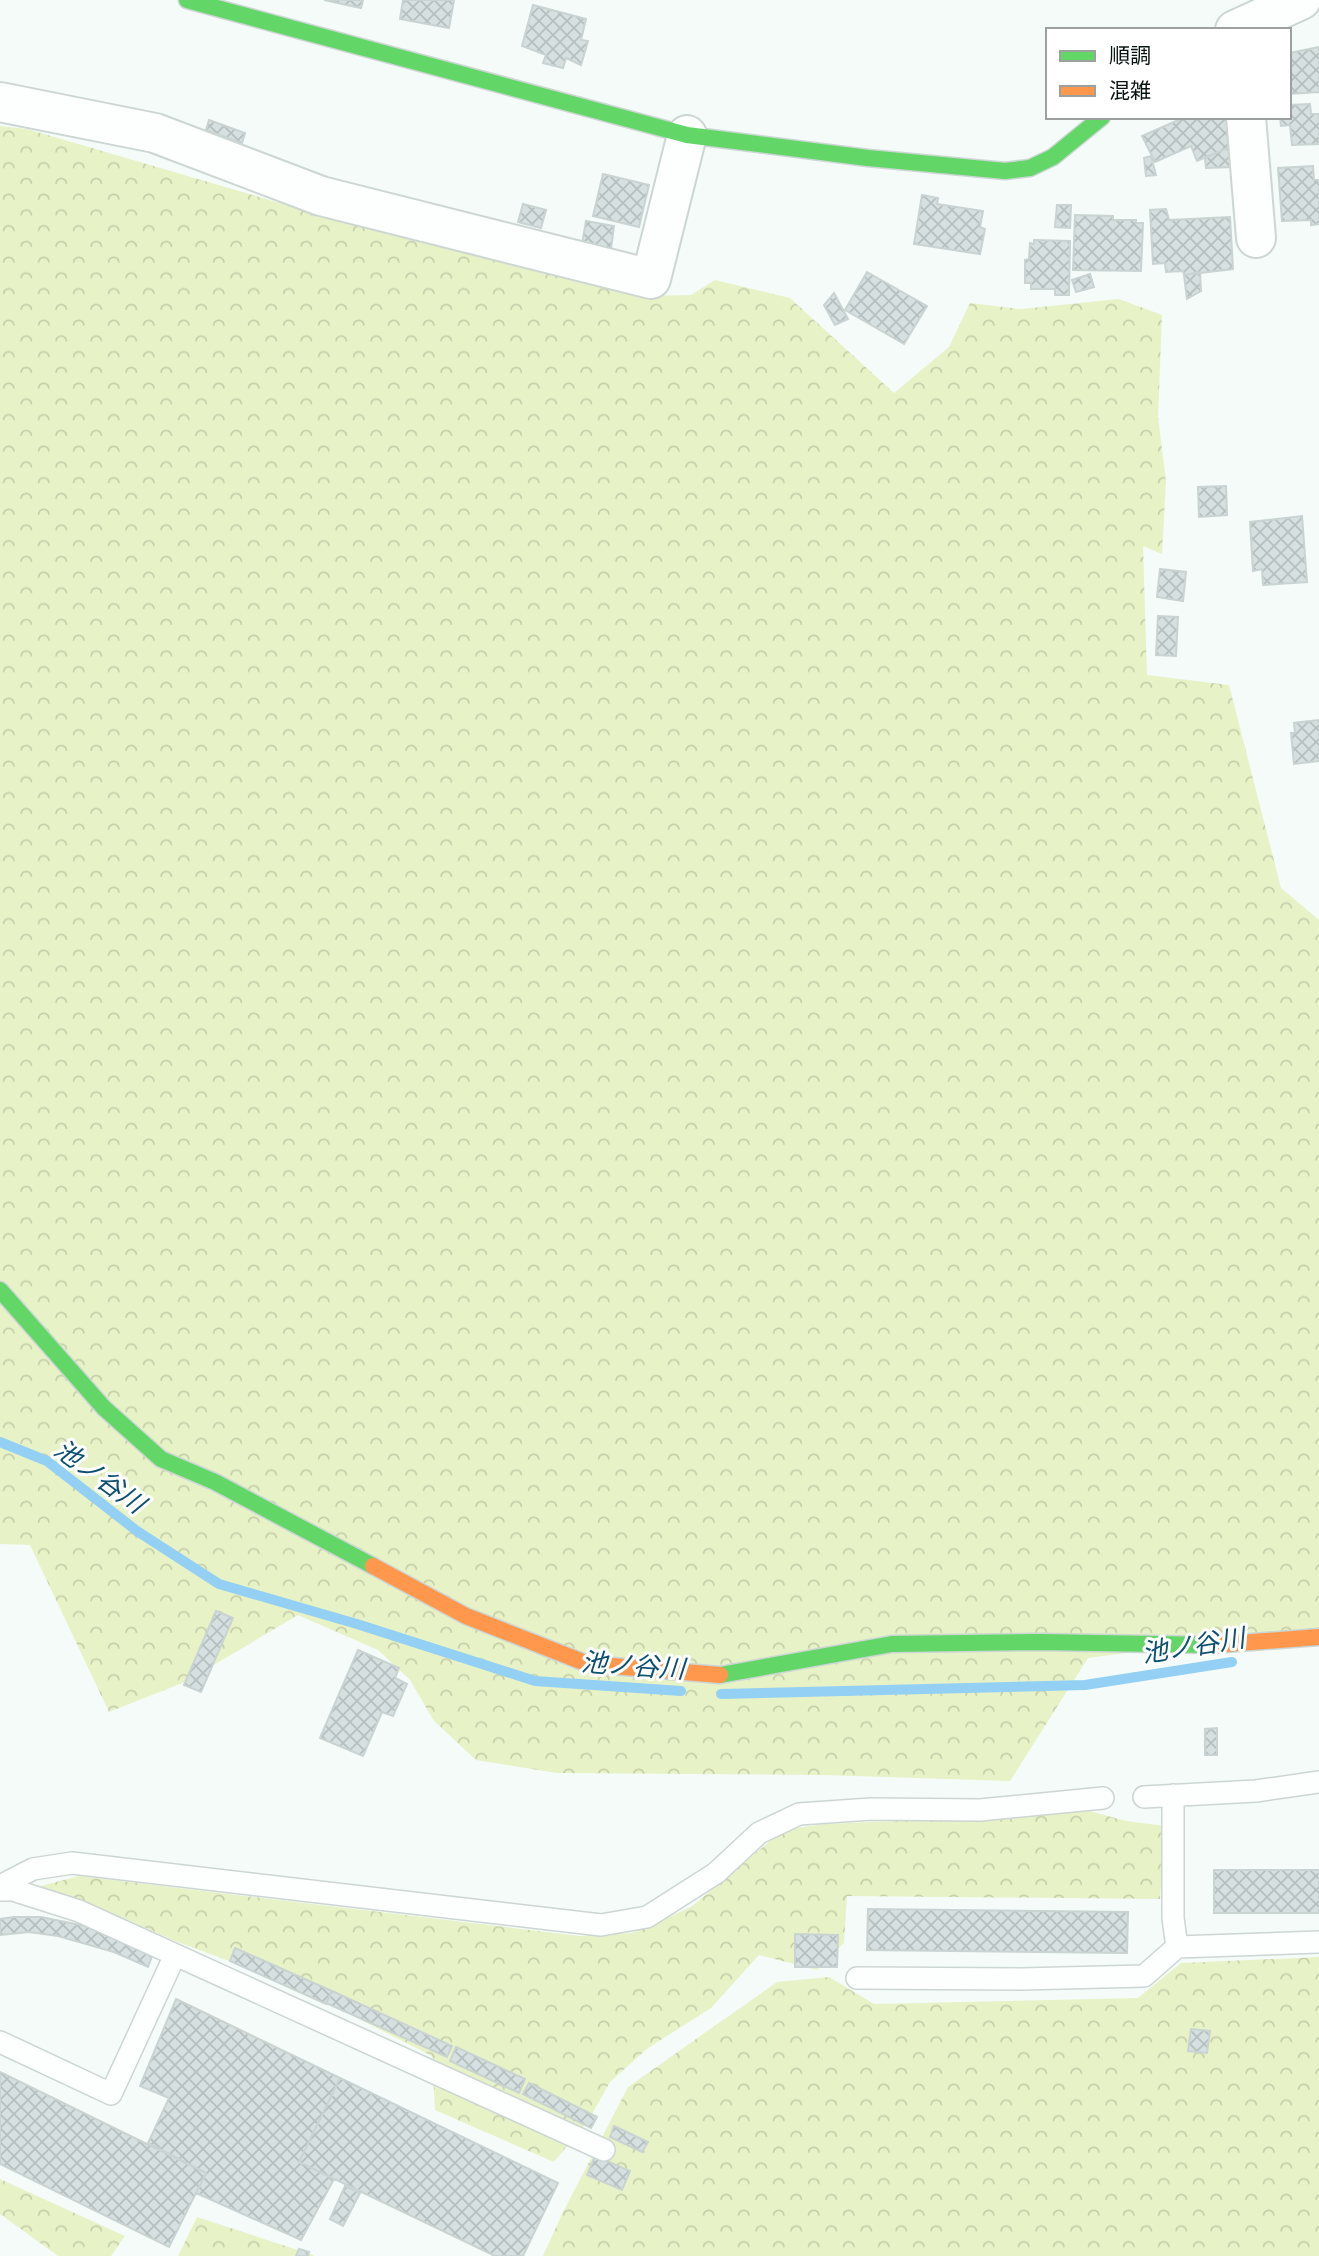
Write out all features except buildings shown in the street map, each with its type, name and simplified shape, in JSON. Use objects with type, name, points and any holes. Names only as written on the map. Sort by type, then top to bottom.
[{"type":"street","points":[[187,0],[687,135],[869,159],[1005,171],[1030,168],[1054,158],[1100,119]]},
{"type":"street","points":[[1240,28],[1301,0]]},
{"type":"street","points":[[0,102],[155,133],[321,196],[651,279],[687,135]]},
{"type":"street","points":[[1246,119],[1256,237]]},
{"type":"street","points":[[0,1290],[104,1408],[161,1459],[215,1482],[466,1616],[588,1664],[729,1676],[892,1644],[1040,1642],[1192,1647],[1319,1637]]},
{"type":"lane","points":[[1144,1797],[1256,1791],[1319,1782]]},
{"type":"lane","points":[[1173,1795],[1173,1918],[1177,1947]]},
{"type":"lane","points":[[0,1888],[33,1869],[72,1863],[601,1925],[647,1917],[716,1873],[759,1833],[799,1814],[884,1809],[980,1810],[1102,1798]]},
{"type":"lane","points":[[0,1888],[79,1911],[604,2150]]},
{"type":"lane","points":[[856,1978],[1022,1979],[1144,1976],[1177,1947],[1319,1941]]},
{"type":"lane","points":[[0,2042],[111,2094],[175,1955]]},
{"type":"green space","points":[[0,126],[27,129],[317,214],[643,296],[691,295],[715,280],[790,298],[894,393],[949,347],[970,303],[1021,309],[1119,299],[1162,315],[1158,417],[1166,481],[1162,554],[1143,546],[1147,675],[1229,685],[1281,888],[1319,920],[1319,1628],[1088,1658],[1010,1781],[823,1775],[557,1773],[476,1760],[434,1721],[410,1680],[378,1650],[298,1615],[185,1682],[109,1712],[30,1545],[0,1544]]},
{"type":"green space","points":[[1071,1806],[1126,1821],[1165,1826],[1160,1899],[847,1896],[844,1943],[817,1970],[759,1955],[711,2008],[648,2048],[610,2082],[588,2121],[554,2162],[435,2110],[432,2056],[286,1982],[175,1941],[94,1905],[37,1887],[79,1876],[580,1936],[632,1933],[691,1907],[783,1830],[824,1824],[1017,1816]]},
{"type":"green space","points":[[1319,1957],[1319,2256],[543,2256],[628,2087],[777,1982],[829,1977],[874,2004],[1138,1998],[1181,1963]]},
{"type":"green space","points":[[0,2179],[125,2236],[111,2256],[58,2256],[0,2214]]},
{"type":"green space","points":[[197,2217],[313,2255],[314,2256],[178,2256]]},
{"type":"waterway","name":"池ノ谷川","points":[[0,1442],[47,1461],[137,1531],[219,1584],[357,1624],[535,1681],[681,1691]]},
{"type":"waterway","name":"池ノ谷川","points":[[721,1694],[1085,1685],[1232,1662]]},
{"type":"traffic: fast","points":[[187,0],[687,135],[868,158],[1005,171],[1030,168],[1053,157],[1100,119]]},
{"type":"traffic: fast","points":[[0,1290],[104,1408],[161,1459],[215,1482],[373,1566]]},
{"type":"traffic: fast","points":[[720,1675],[892,1644],[1040,1642],[1212,1645]]},
{"type":"traffic: slow","points":[[373,1566],[466,1616],[588,1664],[720,1675]]},
{"type":"traffic: slow","points":[[1212,1645],[1319,1637]]}]
